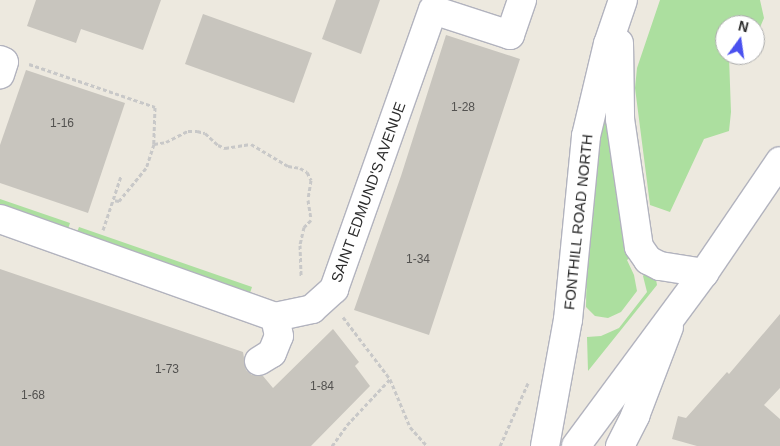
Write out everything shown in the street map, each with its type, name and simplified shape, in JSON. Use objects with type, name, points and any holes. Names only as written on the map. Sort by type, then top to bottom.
[{"type":"main road","name":"SAINT EDMUND'S AVENUE","points":[[275,317],[312,309],[334,289],[433,10],[453,8],[510,36],[522,0]]},
{"type":"main road","points":[[621,5],[618,77],[620,119],[639,247],[648,260],[660,266],[704,273]]},
{"type":"main road","name":"FONTHILL ROAD NORTH","points":[[545,446],[568,320],[586,136],[608,44],[621,5]]},
{"type":"main road","points":[[576,446],[704,273],[780,161]]},
{"type":"main road","points":[[0,219],[275,317],[279,336],[272,353],[259,361]]},
{"type":"main road","points":[[620,446],[634,416],[675,311]]},
{"type":"path","points":[[1,65],[18,61],[155,107],[154,144],[146,168],[119,201],[113,200]]},
{"type":"path","points":[[154,144],[166,142],[188,132],[197,131],[205,133],[218,145],[225,148],[251,144],[288,166],[300,168],[307,172],[311,180],[308,200],[311,220],[304,227],[300,245],[301,277]]},
{"type":"path","points":[[103,230],[121,176]]},
{"type":"path","points":[[339,312],[390,379],[410,426],[427,446]]},
{"type":"path","points":[[500,446],[530,376]]},
{"type":"path","points":[[332,446],[347,424],[390,379]]},
{"type":"green space","points":[[660,0],[760,0],[763,15],[715,15],[715,65],[729,65],[731,112],[729,131],[704,139],[670,212],[650,205],[635,88],[637,68]]},
{"type":"green space","points":[[605,91],[633,256],[627,260],[634,275],[637,291],[621,312],[608,318],[595,316],[586,307],[588,194]]},
{"type":"green space","points":[[0,199],[70,223],[67,232],[0,210]]},
{"type":"green space","points":[[79,227],[252,287],[249,296],[76,235]]},
{"type":"green space","points":[[646,271],[655,274],[657,285],[588,371],[587,337],[601,336],[619,328],[647,292],[643,276]]},
{"type":"building","points":[[36,0],[161,0],[143,50],[81,29],[76,43],[27,26]]},
{"type":"building","points":[[336,0],[380,0],[361,54],[322,39]]},
{"type":"building","points":[[203,14],[312,53],[294,103],[185,64]]},
{"type":"building","points":[[446,35],[520,59],[429,335],[354,310],[401,176]]},
{"type":"building","points":[[26,70],[125,103],[88,213],[0,183],[0,145]]},
{"type":"building","points":[[0,269],[243,352],[246,370],[252,375],[263,376],[273,388],[333,329],[359,362],[355,366],[370,386],[311,446],[0,446]]},
{"type":"building","points":[[780,314],[780,388],[764,405],[780,419],[780,446],[697,446],[672,439],[678,416],[686,418],[727,372],[729,374]]}]
